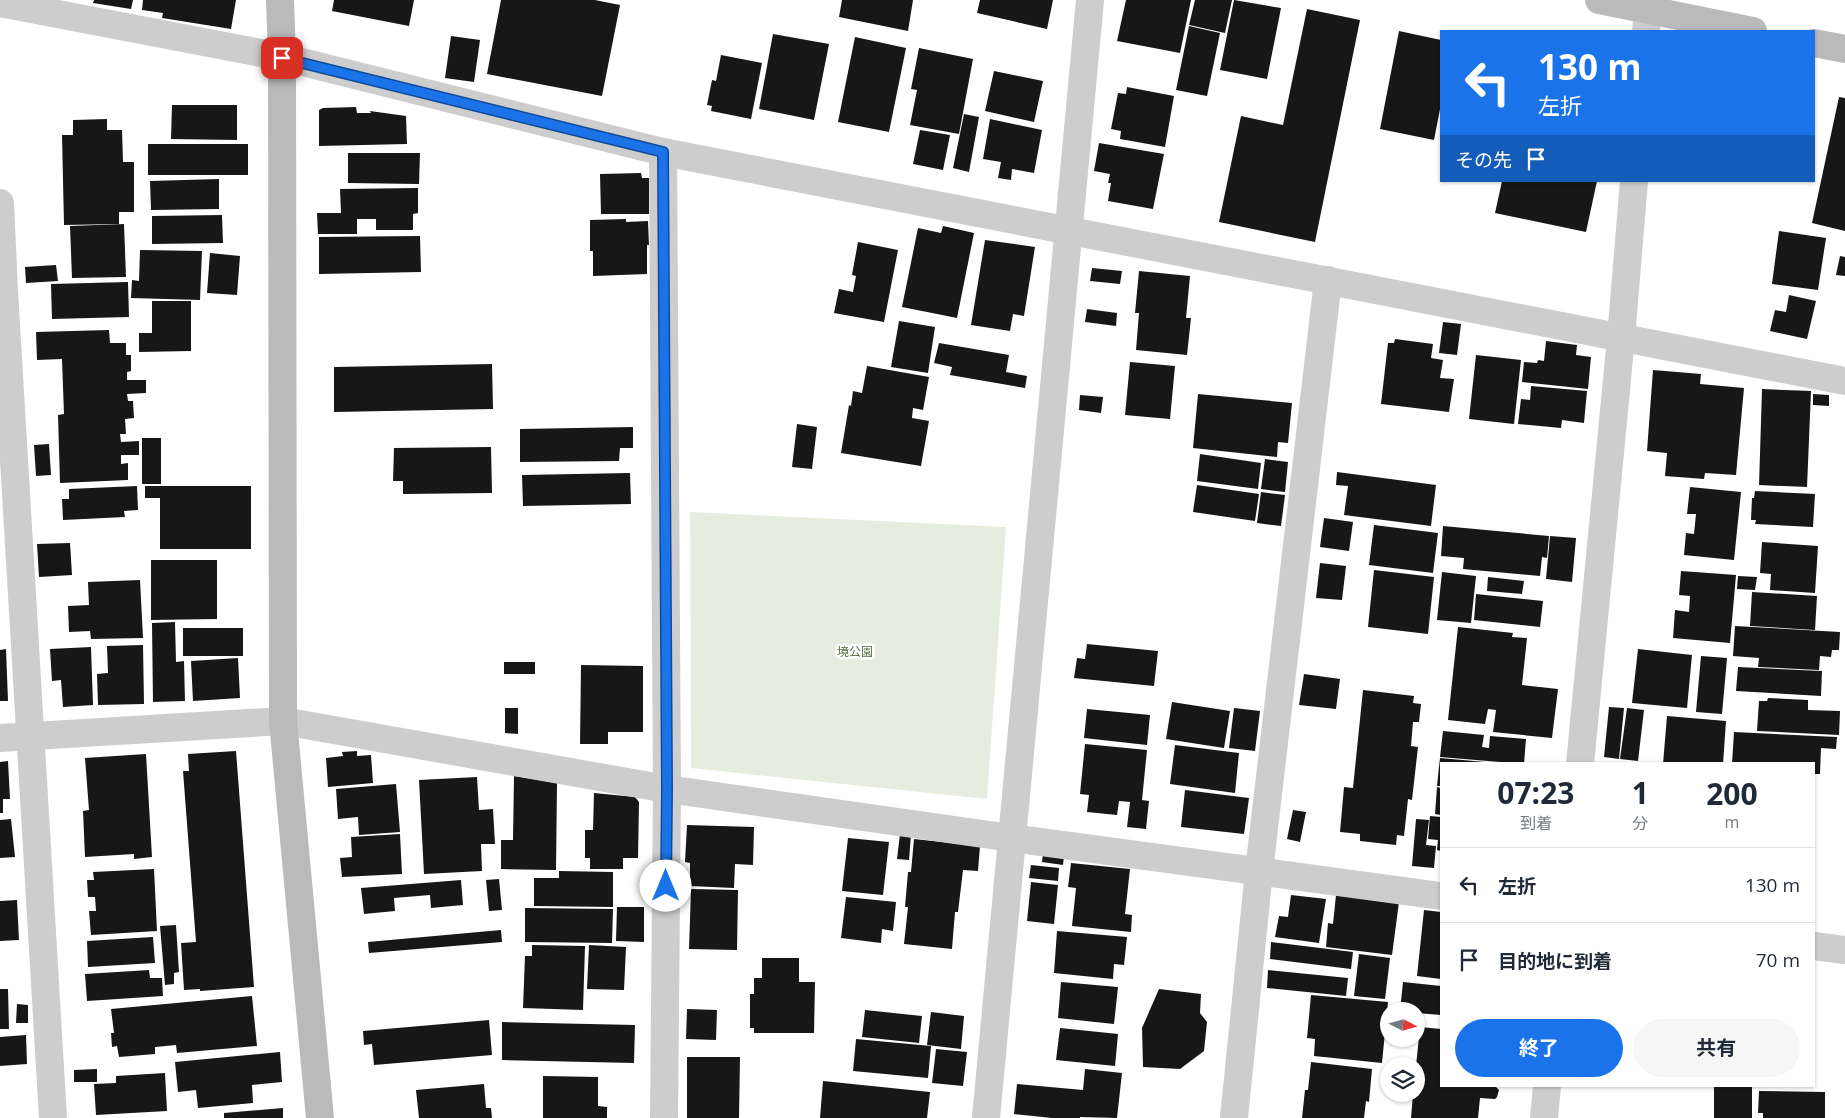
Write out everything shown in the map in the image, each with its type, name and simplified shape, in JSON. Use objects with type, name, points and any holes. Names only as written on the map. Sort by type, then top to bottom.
[{"type":"street","points":[[280,0],[282,58],[283,722],[320,1118]]},
{"type":"street","points":[[986,1118],[1090,0]]},
{"type":"street","points":[[1598,0],[1647,14],[1747,30]]},
{"type":"street","points":[[0,3],[282,58],[663,152],[1845,381]]},
{"type":"street","points":[[1815,43],[1845,49]]},
{"type":"street","points":[[663,152],[667,789],[664,1118]]},
{"type":"street","points":[[1580,762],[1621,338],[1634,182]]},
{"type":"street","points":[[0,203],[52,1118]]},
{"type":"street","points":[[1234,1118],[1259,871],[1328,280]]},
{"type":"street","points":[[0,738],[283,722],[667,789],[1440,896]]},
{"type":"street","points":[[1815,946],[1845,950]]},
{"type":"street","points":[[1544,1118],[1547,1087]]},
{"type":"green space","name":"境公園","points":[[690,512],[1006,527],[987,799],[691,768]]},
{"type":"building","points":[[94,0],[133,0],[131,9],[93,3]]},
{"type":"building","points":[[143,0],[236,0],[231,29],[162,18],[163,13],[142,10]]},
{"type":"building","points":[[334,0],[414,0],[409,26],[332,11]]},
{"type":"building","points":[[501,0],[595,0],[620,5],[602,96],[487,74]]},
{"type":"building","points":[[842,0],[913,0],[908,31],[839,17]]},
{"type":"building","points":[[980,0],[1053,0],[1047,29],[977,13]]},
{"type":"building","points":[[1126,0],[1191,0],[1180,53],[1117,41]]},
{"type":"building","points":[[1195,0],[1232,0],[1225,33],[1189,25]]},
{"type":"building","points":[[1234,0],[1281,8],[1267,79],[1220,70]]},
{"type":"building","points":[[1307,9],[1360,20],[1315,242],[1219,222],[1241,116],[1283,125]]},
{"type":"building","points":[[1189,26],[1220,33],[1207,96],[1176,90]]},
{"type":"building","points":[[1399,31],[1440,40],[1440,109],[1434,140],[1380,129]]},
{"type":"building","points":[[773,34],[829,44],[814,120],[759,109]]},
{"type":"building","points":[[451,36],[480,40],[474,82],[445,78]]},
{"type":"building","points":[[855,37],[906,48],[889,132],[838,122]]},
{"type":"building","points":[[919,48],[973,59],[959,134],[910,125],[917,90],[911,89]]},
{"type":"building","points":[[721,55],[762,63],[751,119],[711,111],[712,106],[707,105],[712,80],[716,81]]},
{"type":"building","points":[[994,71],[1043,81],[1034,122],[985,111]]},
{"type":"building","points":[[1127,87],[1174,96],[1165,147],[1120,139],[1121,131],[1111,129],[1118,93],[1126,94]]},
{"type":"building","points":[[1839,97],[1845,98],[1845,231],[1812,223]]},
{"type":"building","points":[[172,105],[237,105],[237,140],[171,139]]},
{"type":"building","points":[[356,107],[357,113],[371,113],[370,111],[406,116],[407,144],[319,146],[319,110],[323,108]]},
{"type":"building","points":[[964,114],[979,117],[969,172],[953,168]]},
{"type":"building","points":[[107,119],[107,130],[122,130],[123,162],[134,162],[134,212],[119,212],[119,224],[64,225],[62,135],[73,135],[73,120]]},
{"type":"building","points":[[990,119],[1042,130],[1034,173],[1012,169],[1011,180],[998,178],[1001,162],[983,159]]},
{"type":"building","points":[[920,130],[950,135],[943,170],[913,164]]},
{"type":"building","points":[[1099,143],[1164,154],[1153,209],[1108,201],[1111,183],[1108,183],[1110,174],[1094,171]]},
{"type":"building","points":[[148,144],[248,144],[248,175],[148,175]]},
{"type":"building","points":[[348,153],[420,153],[419,184],[348,183]]},
{"type":"building","points":[[641,173],[642,178],[649,178],[649,214],[601,214],[600,174]]},
{"type":"building","points":[[219,179],[219,209],[151,210],[150,181]]},
{"type":"building","points":[[1502,182],[1597,182],[1586,232],[1495,213]]},
{"type":"building","points":[[418,188],[418,213],[413,214],[413,230],[376,230],[376,219],[357,219],[357,234],[318,234],[317,213],[341,213],[340,189]]},
{"type":"building","points":[[222,215],[223,243],[152,244],[152,216]]},
{"type":"building","points":[[626,219],[626,222],[648,221],[647,274],[593,276],[593,251],[590,251],[590,220]]},
{"type":"building","points":[[124,224],[126,277],[72,278],[70,226]]},
{"type":"building","points":[[943,226],[974,233],[957,318],[902,307],[918,228],[941,233]]},
{"type":"building","points":[[1779,231],[1826,238],[1818,290],[1772,284]]},
{"type":"building","points":[[420,236],[421,272],[319,274],[319,237]]},
{"type":"building","points":[[985,240],[1035,247],[1024,316],[1013,314],[1010,331],[971,325]]},
{"type":"building","points":[[858,242],[898,250],[884,322],[834,313],[839,289],[853,292],[856,276],[852,275]]},
{"type":"building","points":[[140,250],[202,251],[200,300],[131,298],[132,280],[139,281]]},
{"type":"building","points":[[210,253],[240,256],[237,295],[207,293]]},
{"type":"building","points":[[1840,256],[1845,257],[1845,276],[1836,275]]},
{"type":"building","points":[[56,265],[58,281],[26,283],[25,267]]},
{"type":"building","points":[[1092,268],[1122,271],[1120,284],[1090,281]]},
{"type":"building","points":[[1139,271],[1190,276],[1186,318],[1191,318],[1187,355],[1136,350],[1139,313],[1135,313]]},
{"type":"building","points":[[128,282],[129,317],[52,319],[51,284]]},
{"type":"building","points":[[1789,295],[1816,301],[1807,339],[1770,331],[1775,310],[1786,312]]},
{"type":"building","points":[[152,301],[191,301],[191,351],[139,352],[139,333],[152,333]]},
{"type":"building","points":[[1087,309],[1117,313],[1116,326],[1085,322]]},
{"type":"building","points":[[899,321],[935,327],[928,373],[891,367]]},
{"type":"building","points":[[1443,322],[1461,324],[1457,355],[1439,353]]},
{"type":"building","points":[[109,330],[110,343],[126,343],[126,355],[131,355],[131,371],[127,372],[127,380],[146,380],[146,393],[127,394],[128,401],[133,401],[134,418],[125,419],[126,434],[120,434],[121,442],[139,441],[139,455],[121,455],[121,464],[128,463],[128,480],[60,483],[58,415],[64,414],[62,359],[37,360],[36,332]]},
{"type":"building","points":[[1395,339],[1433,344],[1431,358],[1443,360],[1440,378],[1454,379],[1449,412],[1381,404],[1388,343],[1394,343]]},
{"type":"building","points":[[1546,341],[1577,345],[1576,355],[1591,357],[1588,389],[1522,382],[1524,362],[1537,363],[1538,360],[1544,361]]},
{"type":"building","points":[[939,343],[1009,355],[1006,372],[1027,376],[1025,388],[950,375],[952,367],[934,363]]},
{"type":"building","points":[[1476,355],[1521,360],[1514,424],[1469,419]]},
{"type":"building","points":[[1130,362],[1175,366],[1170,419],[1125,415]]},
{"type":"building","points":[[492,364],[493,409],[334,412],[334,367]]},
{"type":"building","points":[[867,366],[929,377],[923,410],[913,408],[912,418],[929,421],[921,466],[841,453],[853,391],[862,393]]},
{"type":"building","points":[[1653,370],[1701,374],[1700,384],[1744,388],[1736,475],[1705,473],[1704,479],[1665,476],[1667,453],[1647,451]]},
{"type":"building","points":[[1531,386],[1587,391],[1584,423],[1562,420],[1561,428],[1518,424],[1521,399],[1530,400]]},
{"type":"building","points":[[1762,389],[1811,391],[1807,487],[1759,485]]},
{"type":"building","points":[[1198,394],[1292,403],[1288,443],[1278,442],[1277,457],[1193,448]]},
{"type":"building","points":[[1813,394],[1829,395],[1829,406],[1813,405]]},
{"type":"building","points":[[1080,395],[1103,397],[1101,413],[1079,410]]},
{"type":"building","points":[[797,424],[817,427],[812,469],[792,467]]},
{"type":"building","points":[[633,427],[633,448],[620,448],[619,461],[520,462],[520,429]]},
{"type":"building","points":[[142,438],[161,438],[161,484],[142,484]]},
{"type":"building","points":[[49,444],[51,475],[36,476],[34,445]]},
{"type":"building","points":[[491,447],[492,493],[403,494],[403,481],[393,481],[394,448]]},
{"type":"building","points":[[1200,454],[1261,463],[1258,489],[1197,481]]},
{"type":"building","points":[[1265,459],[1288,462],[1285,492],[1261,489]]},
{"type":"building","points":[[1337,472],[1436,485],[1431,526],[1344,515],[1348,486],[1336,485]]},
{"type":"building","points":[[630,473],[631,504],[523,506],[522,475]]},
{"type":"building","points":[[1197,485],[1259,494],[1255,521],[1193,512]]},
{"type":"building","points":[[137,486],[138,510],[124,511],[125,517],[63,520],[62,499],[69,499],[69,489]]},
{"type":"building","points":[[145,486],[251,486],[251,549],[160,549],[160,498],[145,498]]},
{"type":"building","points":[[1690,487],[1741,492],[1734,560],[1684,555],[1686,533],[1694,534],[1696,514],[1687,514]]},
{"type":"building","points":[[1755,491],[1815,494],[1813,527],[1755,524],[1756,520],[1751,520],[1752,498],[1754,498]]},
{"type":"building","points":[[1261,492],[1285,495],[1281,526],[1257,523]]},
{"type":"building","points":[[1324,518],[1353,522],[1349,551],[1320,547]]},
{"type":"building","points":[[1374,525],[1438,533],[1433,573],[1369,565]]},
{"type":"building","points":[[1443,526],[1549,536],[1547,558],[1542,557],[1540,576],[1463,569],[1464,558],[1441,556]]},
{"type":"building","points":[[1550,536],[1576,538],[1572,582],[1546,579]]},
{"type":"building","points":[[1762,542],[1818,546],[1815,593],[1770,590],[1771,574],[1760,573]]},
{"type":"building","points":[[70,543],[72,575],[39,577],[37,544]]},
{"type":"building","points":[[151,560],[217,560],[217,619],[151,620]]},
{"type":"building","points":[[1320,563],[1346,566],[1342,600],[1316,598]]},
{"type":"building","points":[[1374,570],[1434,577],[1428,634],[1368,627]]},
{"type":"building","points":[[1681,571],[1736,575],[1730,643],[1673,638],[1675,610],[1689,612],[1690,596],[1679,595]]},
{"type":"building","points":[[1442,572],[1476,576],[1471,623],[1437,620]]},
{"type":"building","points":[[1738,576],[1757,577],[1755,590],[1737,589]]},
{"type":"building","points":[[1488,577],[1524,581],[1522,594],[1487,591]]},
{"type":"building","points":[[140,580],[143,638],[91,639],[90,631],[69,632],[68,606],[89,605],[88,582]]},
{"type":"building","points":[[1752,592],[1817,596],[1815,630],[1750,626]]},
{"type":"building","points":[[1476,594],[1543,601],[1540,627],[1474,620]]},
{"type":"building","points":[[175,622],[176,662],[184,661],[185,701],[153,702],[152,623]]},
{"type":"building","points":[[1735,626],[1840,632],[1839,650],[1832,650],[1831,657],[1820,656],[1819,670],[1758,667],[1759,658],[1733,656]]},
{"type":"building","points":[[1458,627],[1513,633],[1512,637],[1527,638],[1522,685],[1558,689],[1552,738],[1493,732],[1496,710],[1488,709],[1485,724],[1448,720]]},
{"type":"building","points":[[183,628],[243,628],[243,656],[183,656]]},
{"type":"building","points":[[1087,644],[1158,651],[1154,686],[1074,678],[1077,658],[1085,659]]},
{"type":"building","points":[[143,645],[144,704],[98,705],[97,674],[108,673],[107,646]]},
{"type":"building","points":[[91,647],[93,705],[63,707],[61,680],[52,681],[50,649]]},
{"type":"building","points":[[6,649],[8,701],[0,701],[0,650]]},
{"type":"building","points":[[1638,649],[1692,655],[1687,708],[1632,703]]},
{"type":"building","points":[[1701,656],[1727,658],[1722,714],[1696,712]]},
{"type":"building","points":[[238,658],[240,698],[193,701],[191,661]]},
{"type":"building","points":[[504,662],[535,662],[535,674],[504,674]]},
{"type":"building","points":[[581,665],[643,666],[643,732],[608,732],[608,744],[580,744]]},
{"type":"building","points":[[1738,667],[1822,671],[1821,696],[1736,691]]},
{"type":"building","points":[[1304,674],[1340,679],[1336,709],[1299,705]]},
{"type":"building","points":[[1363,690],[1414,696],[1413,703],[1421,704],[1419,722],[1413,722],[1411,746],[1418,747],[1412,800],[1408,799],[1404,836],[1397,835],[1396,845],[1360,841],[1360,834],[1340,832],[1344,787],[1353,788]]},
{"type":"building","points":[[1768,698],[1808,700],[1808,710],[1840,711],[1839,735],[1757,731],[1759,701],[1767,701]]},
{"type":"building","points":[[1172,702],[1230,711],[1224,748],[1166,739]]},
{"type":"building","points":[[1609,707],[1624,708],[1619,759],[1604,757]]},
{"type":"building","points":[[505,708],[518,708],[518,734],[505,733]]},
{"type":"building","points":[[1234,708],[1260,711],[1255,751],[1229,748]]},
{"type":"building","points":[[1627,708],[1644,710],[1638,761],[1620,759]]},
{"type":"building","points":[[1087,709],[1150,715],[1147,745],[1084,738]]},
{"type":"building","points":[[1667,716],[1726,721],[1723,762],[1663,762]]},
{"type":"building","points":[[1443,731],[1484,735],[1482,747],[1489,748],[1490,736],[1526,739],[1524,762],[1440,757]]},
{"type":"building","points":[[1734,732],[1837,737],[1836,749],[1821,748],[1820,774],[1815,774],[1815,762],[1732,762]]},
{"type":"building","points":[[1085,744],[1147,750],[1142,800],[1149,801],[1146,829],[1127,827],[1130,802],[1119,801],[1117,815],[1087,812],[1089,795],[1080,794]]},
{"type":"building","points":[[1175,745],[1239,753],[1235,793],[1170,784]]},
{"type":"building","points":[[236,751],[254,987],[200,991],[200,989],[184,990],[181,943],[196,942],[183,771],[189,771],[188,754]]},
{"type":"building","points":[[357,751],[357,756],[371,755],[373,783],[328,787],[326,758],[343,756],[342,752]]},
{"type":"building","points":[[146,754],[152,857],[134,859],[134,854],[85,857],[83,811],[89,810],[85,758]]},
{"type":"building","points":[[1440,758],[1485,762],[1440,762],[1440,786],[1437,786]]},
{"type":"building","points":[[8,761],[10,799],[3,799],[3,813],[0,813],[0,762]]},
{"type":"building","points":[[514,776],[557,783],[556,870],[501,869],[501,840],[513,840]]},
{"type":"building","points":[[477,777],[479,810],[493,809],[495,844],[481,844],[482,871],[424,874],[419,780]]},
{"type":"building","points":[[396,784],[400,832],[359,835],[358,817],[338,819],[336,789]]},
{"type":"building","points":[[1437,787],[1440,788],[1440,815],[1435,814]]},
{"type":"building","points":[[1185,790],[1249,798],[1244,834],[1181,827]]},
{"type":"building","points":[[594,793],[635,797],[639,802],[638,858],[623,858],[623,869],[590,869],[590,858],[585,858],[585,830],[593,830]]},
{"type":"building","points":[[1293,810],[1306,812],[1300,842],[1287,839]]},
{"type":"building","points":[[1430,816],[1440,817],[1440,851],[1437,850],[1438,840],[1428,839]]},
{"type":"building","points":[[11,819],[15,857],[0,858],[0,820]]},
{"type":"building","points":[[1416,819],[1429,820],[1426,845],[1436,846],[1434,868],[1412,866]]},
{"type":"building","points":[[687,825],[754,827],[753,865],[735,864],[734,888],[690,886],[690,863],[685,862]]},
{"type":"building","points":[[400,834],[402,874],[342,877],[340,858],[352,857],[351,837]]},
{"type":"building","points":[[900,834],[911,835],[909,860],[897,859]]},
{"type":"building","points":[[848,838],[889,842],[883,895],[842,891]]},
{"type":"building","points":[[914,839],[980,846],[978,871],[963,870],[958,912],[955,912],[952,949],[904,944],[908,907],[905,907],[908,872],[911,872]]},
{"type":"building","points":[[1043,853],[1064,856],[1063,865],[1042,862]]},
{"type":"building","points":[[1071,863],[1130,869],[1125,914],[1132,915],[1131,932],[1072,926],[1076,888],[1068,887]]},
{"type":"building","points":[[1031,865],[1059,868],[1058,881],[1029,878]]},
{"type":"building","points":[[154,869],[157,931],[91,935],[89,911],[96,911],[95,897],[88,897],[87,880],[94,880],[93,872]]},
{"type":"building","points":[[559,871],[613,872],[613,907],[534,906],[534,878],[559,878]]},
{"type":"building","points":[[499,879],[502,910],[489,911],[486,880]]},
{"type":"building","points":[[461,880],[463,905],[431,908],[430,895],[394,898],[395,911],[364,914],[361,888]]},
{"type":"building","points":[[1031,882],[1058,885],[1054,924],[1027,921]]},
{"type":"building","points":[[691,889],[738,890],[737,950],[689,949]]},
{"type":"building","points":[[1291,895],[1326,899],[1319,943],[1275,937],[1279,916],[1288,917]]},
{"type":"building","points":[[1336,895],[1399,902],[1392,955],[1326,947],[1328,923],[1333,924]]},
{"type":"building","points":[[846,897],[896,902],[893,931],[882,929],[881,943],[841,938]]},
{"type":"building","points":[[17,900],[19,940],[0,941],[0,901]]},
{"type":"building","points":[[617,907],[644,907],[644,942],[616,941]]},
{"type":"building","points":[[525,908],[613,909],[612,943],[525,942]]},
{"type":"building","points":[[1424,910],[1440,912],[1440,979],[1417,976]]},
{"type":"building","points":[[176,925],[179,972],[174,973],[174,984],[165,985],[160,926]]},
{"type":"building","points":[[501,930],[502,942],[369,953],[368,942]]},
{"type":"building","points":[[1057,931],[1127,937],[1124,965],[1114,964],[1113,979],[1054,973]]},
{"type":"building","points":[[153,937],[155,963],[88,967],[87,941]]},
{"type":"building","points":[[1271,942],[1353,952],[1351,969],[1270,959]]},
{"type":"building","points":[[532,945],[585,946],[583,1010],[523,1008],[525,956],[532,956]]},
{"type":"building","points":[[589,945],[626,947],[624,990],[587,989]]},
{"type":"building","points":[[1359,954],[1390,958],[1385,999],[1354,996]]},
{"type":"building","points":[[762,958],[799,958],[799,982],[815,982],[814,1033],[754,1033],[754,1028],[750,1028],[750,994],[754,994],[754,978],[762,978]]},
{"type":"building","points":[[149,970],[150,978],[162,978],[163,996],[87,1001],[85,974]]},
{"type":"building","points":[[1268,970],[1348,978],[1346,996],[1267,988]]},
{"type":"building","points":[[1061,982],[1118,987],[1114,1024],[1058,1018]]},
{"type":"building","points":[[1403,982],[1440,986],[1440,1015],[1425,1014],[1425,1002],[1401,1002]]},
{"type":"building","points":[[0,989],[8,989],[9,1029],[0,1029]]},
{"type":"building","points":[[1159,989],[1201,994],[1200,1013],[1207,1022],[1204,1051],[1180,1069],[1143,1067],[1142,1028]]},
{"type":"building","points":[[1311,995],[1388,1002],[1380,1002],[1380,1048],[1383,1048],[1380,1063],[1314,1056],[1315,1039],[1307,1038]]},
{"type":"building","points":[[252,996],[257,1046],[177,1053],[176,1045],[155,1047],[155,1054],[119,1057],[117,1046],[112,1047],[111,1033],[114,1033],[111,1009]]},
{"type":"building","points":[[17,1004],[28,1005],[28,1023],[16,1023]]},
{"type":"building","points":[[687,1009],[717,1010],[716,1040],[686,1039]]},
{"type":"building","points":[[865,1010],[922,1016],[919,1043],[862,1037]]},
{"type":"building","points":[[931,1012],[964,1016],[961,1049],[927,1045]]},
{"type":"building","points":[[489,1020],[492,1055],[374,1065],[372,1044],[364,1045],[363,1031]]},
{"type":"building","points":[[502,1022],[635,1025],[634,1063],[502,1060]]},
{"type":"building","points":[[1425,1027],[1440,1029],[1440,1087],[1496,1087],[1499,1090],[1497,1097],[1495,1099],[1480,1098],[1478,1118],[1411,1118],[1412,1102],[1425,1102],[1425,1057],[1417,1057],[1418,1048],[1425,1048]]},
{"type":"building","points":[[1060,1028],[1118,1034],[1115,1066],[1056,1060]]},
{"type":"building","points":[[26,1035],[27,1064],[0,1066],[0,1037]]},
{"type":"building","points":[[856,1039],[931,1046],[928,1078],[853,1071]]},
{"type":"building","points":[[936,1049],[967,1052],[963,1086],[932,1083]]},
{"type":"building","points":[[280,1052],[282,1082],[252,1085],[253,1103],[198,1108],[196,1090],[178,1092],[175,1062]]},
{"type":"building","points":[[687,1057],[740,1057],[739,1118],[687,1118]]},
{"type":"building","points":[[1311,1062],[1372,1069],[1369,1102],[1366,1101],[1364,1118],[1302,1118]]},
{"type":"building","points":[[97,1069],[97,1082],[74,1082],[74,1070]]},
{"type":"building","points":[[1085,1069],[1122,1073],[1117,1118],[1052,1118],[1014,1114],[1017,1084],[1083,1090]]},
{"type":"building","points":[[165,1073],[167,1111],[96,1115],[94,1084],[116,1083],[116,1076]]},
{"type":"building","points":[[543,1076],[598,1077],[598,1106],[607,1107],[607,1118],[543,1118]]},
{"type":"building","points":[[823,1081],[930,1092],[927,1118],[820,1118]]},
{"type":"building","points":[[484,1084],[486,1108],[491,1108],[492,1118],[419,1118],[416,1090]]},
{"type":"building","points":[[1714,1087],[1752,1087],[1752,1118],[1714,1118]]},
{"type":"building","points":[[1759,1091],[1825,1092],[1825,1118],[1763,1118],[1763,1113],[1758,1113]]},
{"type":"building","points":[[283,1108],[283,1118],[224,1118],[224,1113]]},
{"type":"route","points":[[282,58],[663,152],[666,886]]}]
